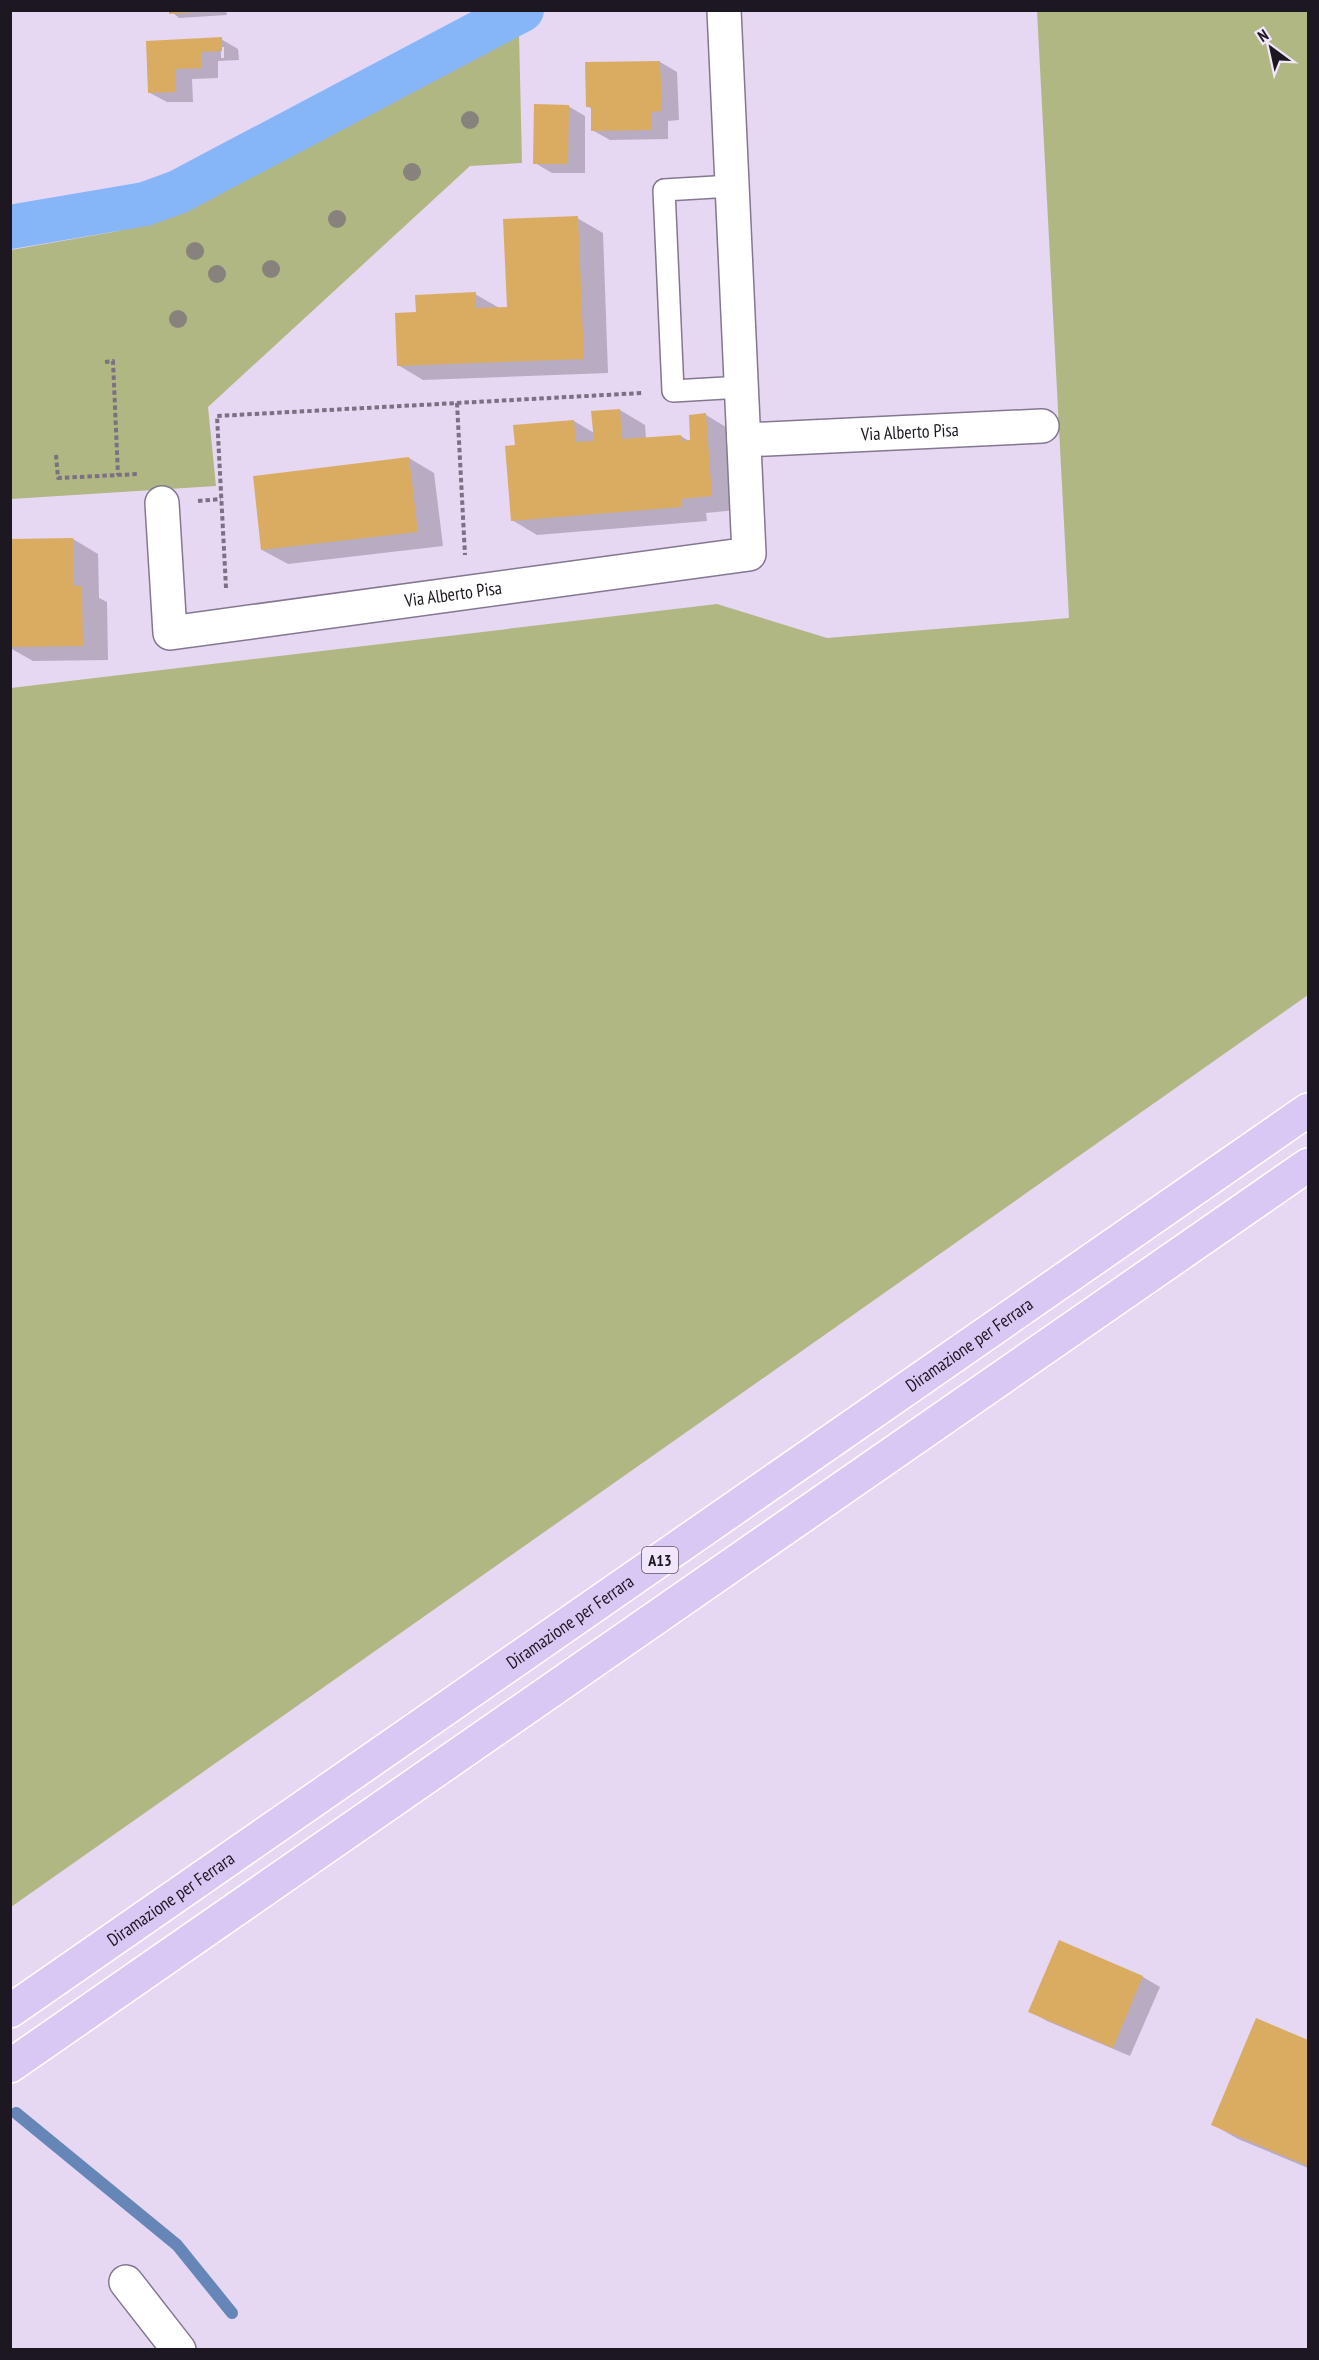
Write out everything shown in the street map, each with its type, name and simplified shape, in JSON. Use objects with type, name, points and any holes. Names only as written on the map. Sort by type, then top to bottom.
[{"type":"highway","name":"Diramazione per Ferrara","points":[[10,2011],[1308,1110]]},
{"type":"highway","name":"A13","points":[[10,2066],[1308,1165]]},
{"type":"street","name":"Via Alberto Pisa","points":[[162,503],[170,633],[749,554],[724,10]]},
{"type":"street","name":"Via Alberto Pisa","points":[[744,440],[1042,426]]},
{"type":"street","points":[[126,2282],[179,2349]]},
{"type":"lane","points":[[732,186],[664,190],[673,391],[742,387]]},
{"type":"path","points":[[105,362],[113,361],[118,475]]},
{"type":"path","points":[[229,624],[217,416],[673,391]]},
{"type":"path","points":[[457,403],[466,593]]},
{"type":"green space","points":[[1037,11],[1308,11],[1308,995],[11,1907],[11,688],[717,604],[827,638],[1069,618]]},
{"type":"green space","points":[[519,34],[522,163],[470,166],[208,407],[216,486],[11,499],[11,250],[153,223]]},
{"type":"building","points":[[169,10],[196,10],[196,12],[169,14]]},
{"type":"building","points":[[222,37],[222,51],[201,52],[202,68],[175,69],[176,92],[148,93],[146,41]]},
{"type":"building","points":[[660,61],[662,111],[651,112],[651,130],[591,131],[591,107],[586,107],[585,62]]},
{"type":"building","points":[[534,104],[569,105],[568,164],[533,164]]},
{"type":"building","points":[[578,216],[584,359],[397,366],[395,313],[416,312],[415,295],[476,292],[476,308],[507,307],[503,219]]},
{"type":"building","points":[[620,409],[622,439],[681,435],[681,441],[690,440],[689,415],[706,413],[712,496],[681,499],[682,507],[511,521],[505,446],[515,445],[513,425],[574,420],[576,442],[594,441],[591,411]]},
{"type":"building","points":[[409,457],[418,532],[261,550],[253,476]]},
{"type":"building","points":[[73,538],[74,586],[82,586],[83,646],[10,647],[10,539]]},
{"type":"building","points":[[1059,1940],[1143,1976],[1113,2048],[1028,2012]]},
{"type":"building","points":[[1256,2018],[1308,2040],[1308,2166],[1211,2125]]},
{"type":"waterway","points":[[10,227],[145,204],[178,192],[522,10]]},
{"type":"waterway","points":[[16,2113],[177,2245],[232,2313]]}]
